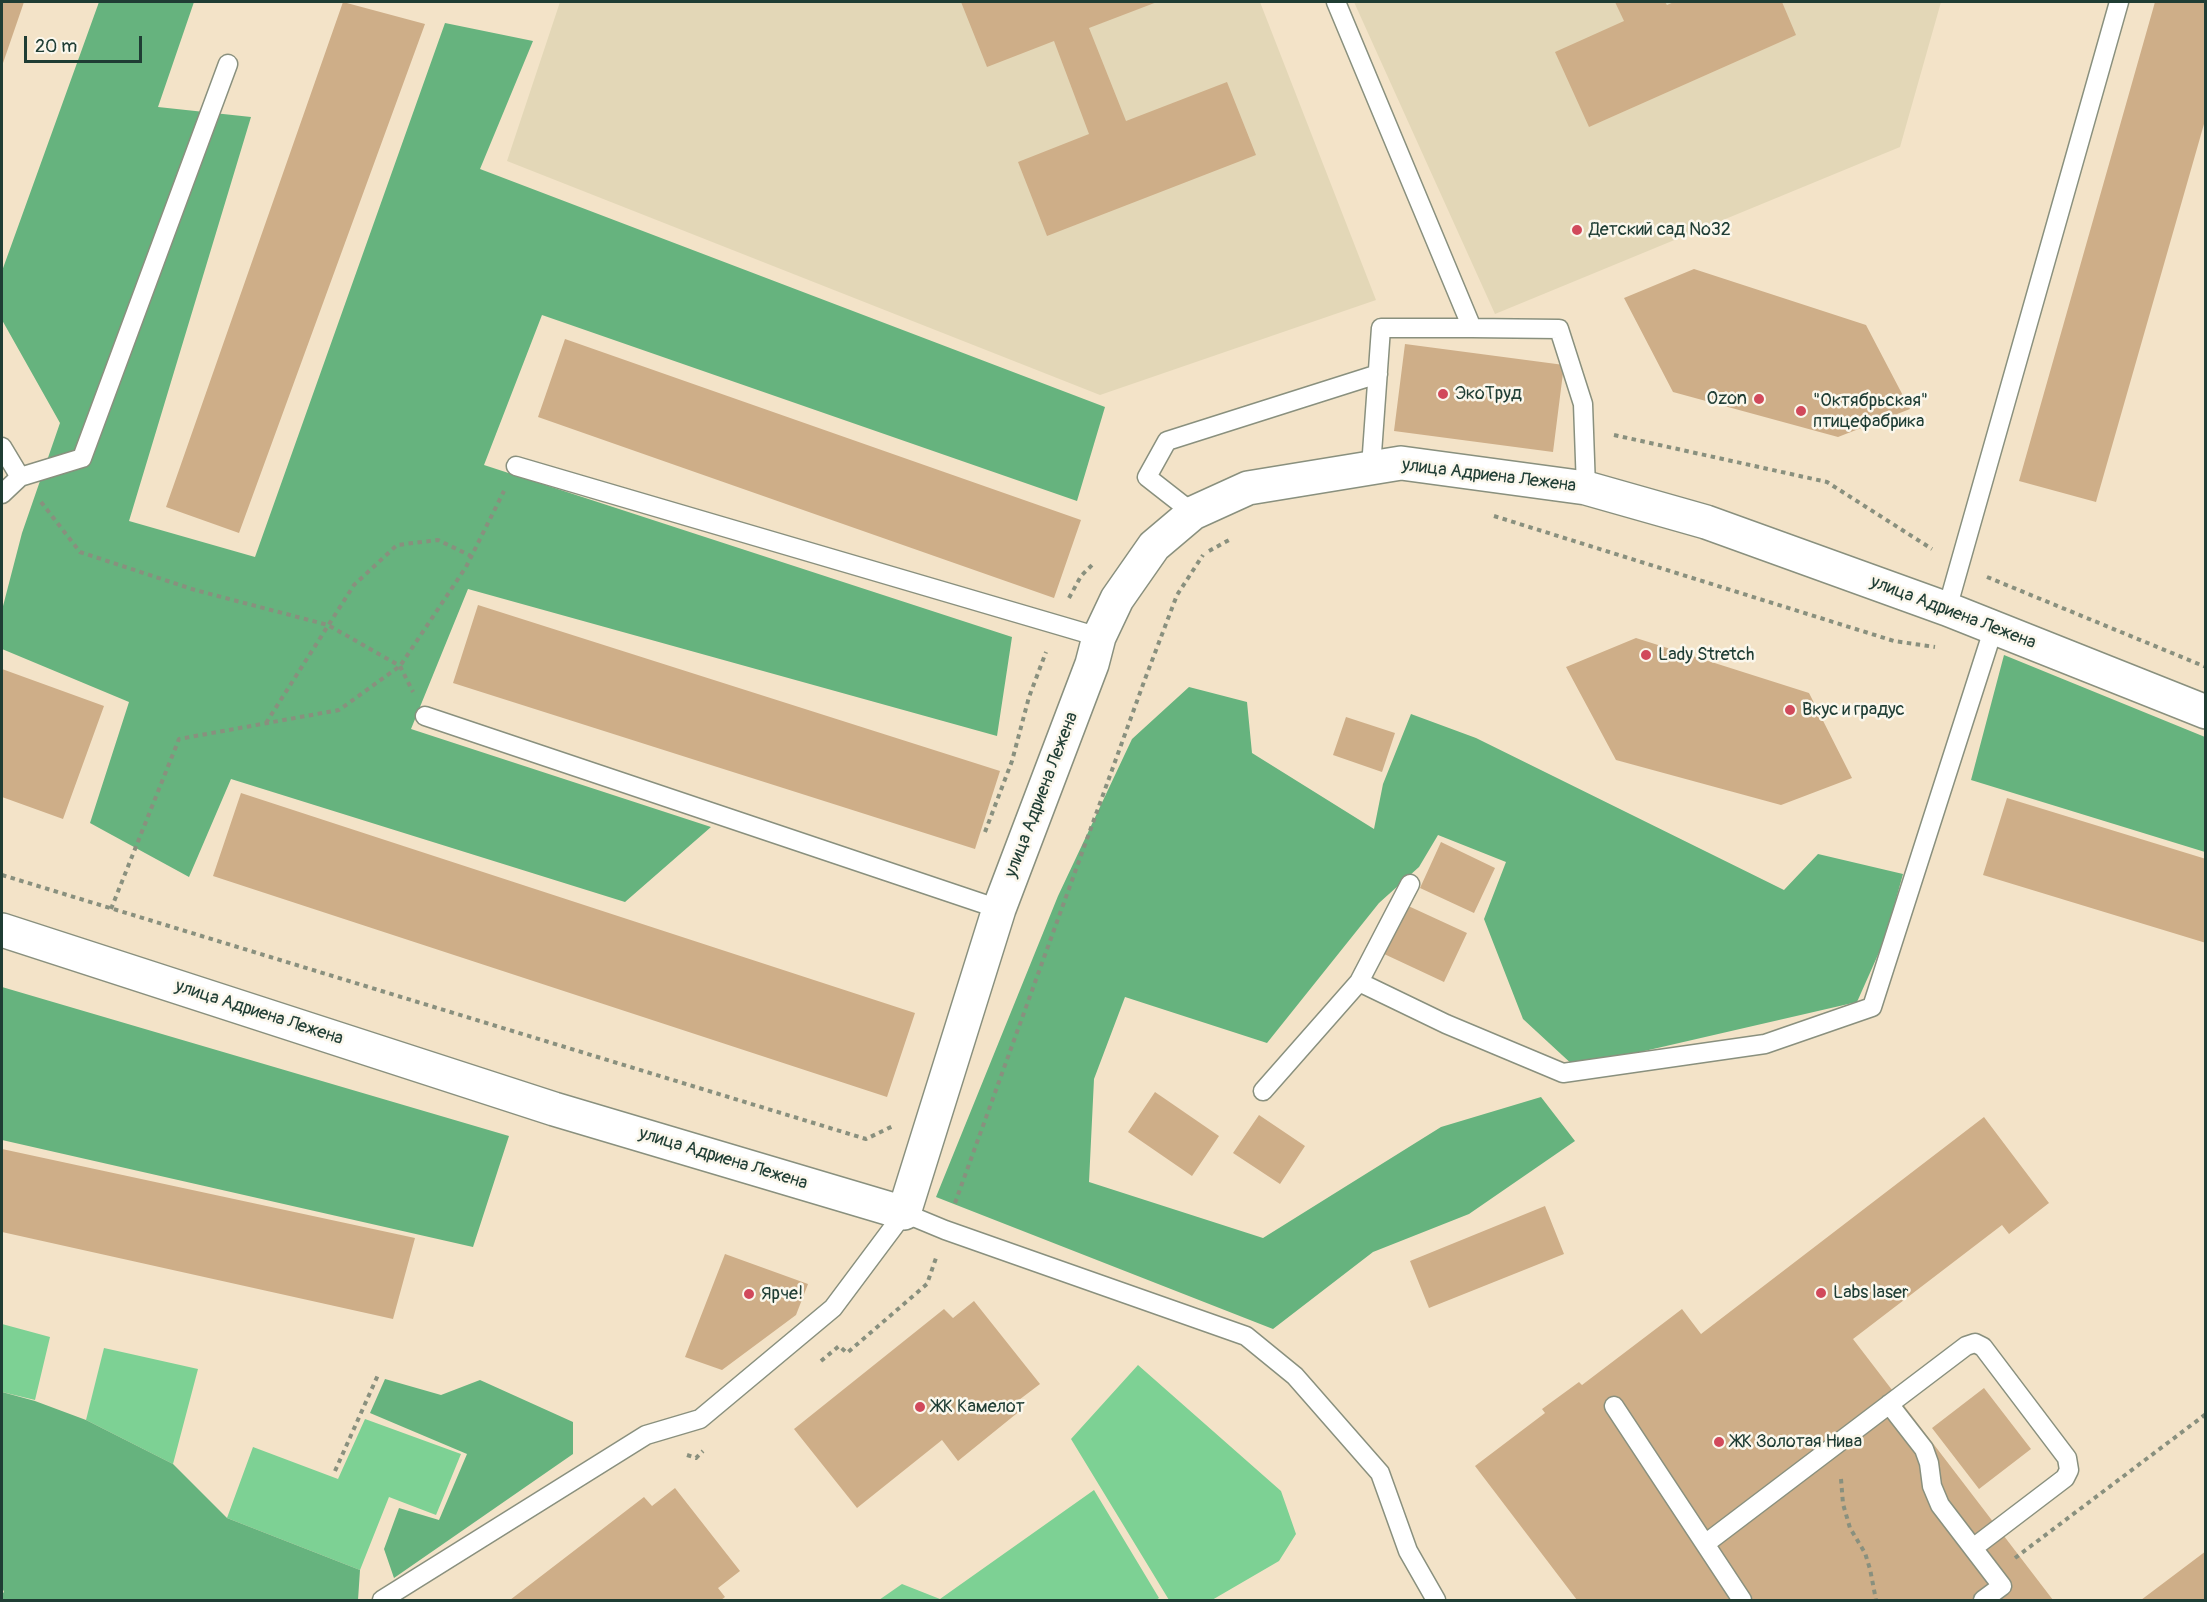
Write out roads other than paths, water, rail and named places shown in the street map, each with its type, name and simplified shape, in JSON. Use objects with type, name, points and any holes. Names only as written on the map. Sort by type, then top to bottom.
[{"type":"street","name":"улица Адриена Лежена","points":[[2,930],[554,1109],[904,1213],[999,909],[1092,664],[1100,637],[1117,599],[1154,546],[1193,513],[1248,488],[1401,463],[1586,488],[1706,522],[1947,609],[1990,640],[2205,712]]},
{"type":"lane","points":[[1336,2],[1472,328]]},
{"type":"lane","points":[[1947,609],[2119,2]]},
{"type":"lane","points":[[2,494],[20,477],[82,458],[228,64]]},
{"type":"lane","points":[[1371,467],[1381,328],[1559,329],[1583,404],[1586,488]]},
{"type":"lane","points":[[1193,513],[1146,477],[1167,441],[1378,374]]},
{"type":"lane","points":[[2,447],[20,477]]},
{"type":"lane","points":[[516,466],[1100,637]]},
{"type":"lane","points":[[1359,982],[1446,1024],[1563,1073],[1765,1044],[1872,1007],[1990,640]]},
{"type":"lane","points":[[425,717],[999,909]]},
{"type":"lane","points":[[1263,1091],[1359,982],[1410,884]]},
{"type":"lane","points":[[382,1600],[646,1435],[700,1419],[833,1308],[904,1213],[945,1230],[1246,1336],[1295,1376],[1380,1473],[1408,1551],[1436,1600]]},
{"type":"lane","points":[[1705,1544],[1966,1346],[1975,1343],[1983,1347],[2067,1458],[2069,1470],[2065,1479],[1973,1548]]},
{"type":"lane","points":[[1889,1404],[1924,1449],[1935,1496],[2002,1586],[1983,1600]]},
{"type":"lane","points":[[1614,1406],[1742,1600]]},
{"type":"place","name":"Детский сад №32","points":[[1577,230]]},
{"type":"place","name":"ЭкоТруд","points":[[1443,394]]},
{"type":"place","name":"Ozon","points":[[1759,399]]},
{"type":"place","name":"\"Октябрьская\" птицефабрика","points":[[1801,411]]},
{"type":"place","name":"Lady Stretch","points":[[1646,655]]},
{"type":"place","name":"Вкус и градус","points":[[1790,710]]},
{"type":"place","name":"Labs laser","points":[[1821,1293]]},
{"type":"place","name":"Ярче!","points":[[749,1294]]},
{"type":"place","name":"ЖК Камелот","points":[[920,1407]]},
{"type":"place","name":"ЖК Золотая Нива","points":[[1719,1442]]}]
